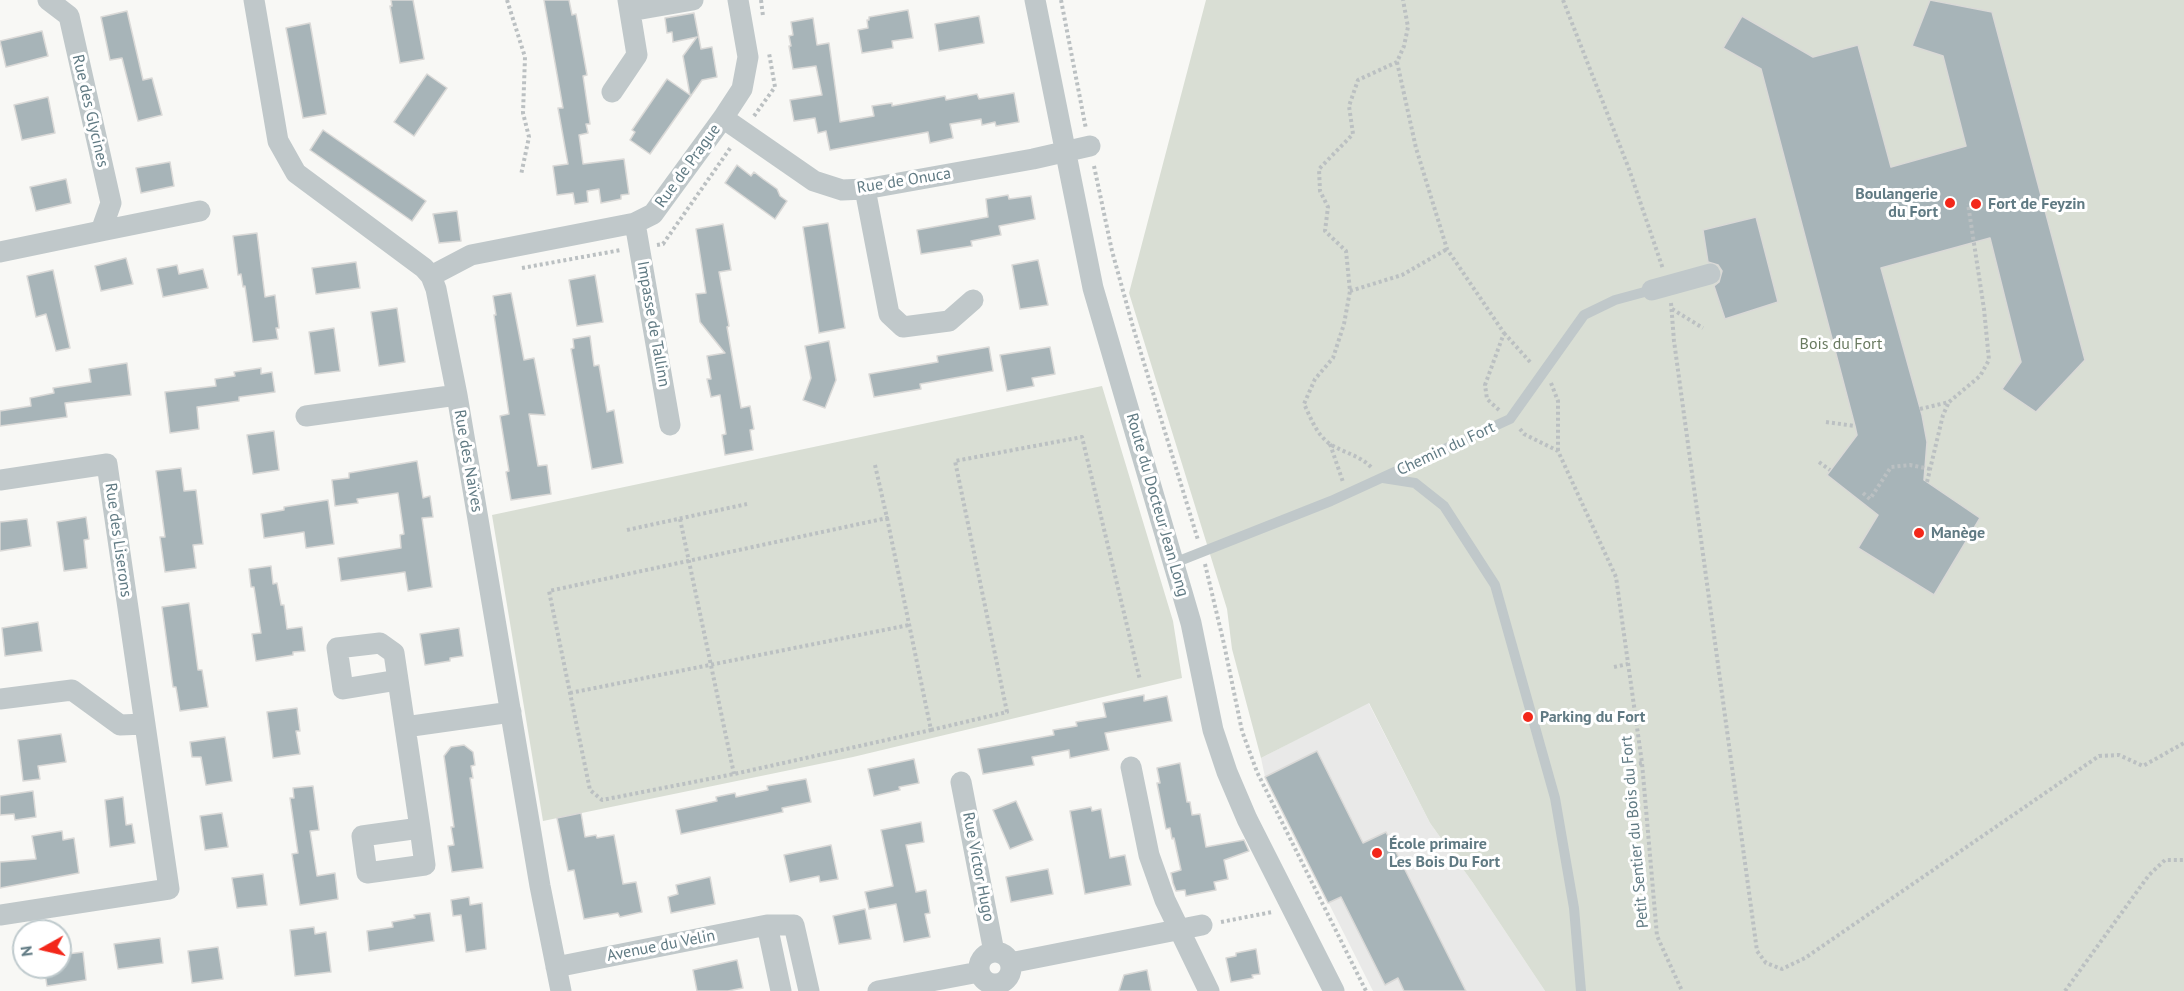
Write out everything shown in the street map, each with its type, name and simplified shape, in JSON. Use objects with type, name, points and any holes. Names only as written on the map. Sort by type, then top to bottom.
[{"type":"street","name":"Rue des Glycines","points":[[48,0],[69,16],[72,28],[111,203],[101,231]]},
{"type":"street","points":[[254,0],[278,141],[296,173],[424,268],[431,276]]},
{"type":"street","points":[[612,92],[637,55],[629,5],[693,0]]},
{"type":"street","name":"Rue de Prague","points":[[431,276],[471,255],[635,223],[653,214],[742,89],[748,57],[738,0]]},
{"type":"street","name":"Route du Docteur Jean Long","points":[[1035,0],[1093,288],[1191,623],[1213,730],[1244,811],[1334,991]]},
{"type":"street","name":"Rue de Onuca","points":[[723,117],[814,181],[842,190],[865,189],[1033,159],[1090,146]]},
{"type":"street","points":[[865,189],[889,314],[903,327],[949,321],[973,300]]},
{"type":"street","points":[[0,252],[200,211]]},
{"type":"street","name":"Impasse de Tallinn","points":[[635,223],[670,425]]},
{"type":"street","name":"Chemin du Fort","points":[[1662,287],[1710,274]]},
{"type":"street","name":"Rue des Naïves","points":[[431,276],[436,289],[457,395],[540,886],[561,991]]},
{"type":"street","points":[[306,416],[457,395]]},
{"type":"street","name":"Rue des Liserons","points":[[0,480],[107,464],[169,889],[0,915]]},
{"type":"street","points":[[398,680],[420,828]]},
{"type":"street","points":[[0,699],[72,690],[120,725],[145,724]]},
{"type":"street","points":[[405,727],[511,712]]},
{"type":"street","points":[[1131,767],[1149,855],[1165,900],[1209,991]]},
{"type":"street","name":"Rue Victor Hugo","points":[[962,782],[1002,958]]},
{"type":"street","points":[[767,925],[781,991]]},
{"type":"street","name":"Avenue du Velin","points":[[556,967],[767,925],[794,925],[809,991]]},
{"type":"street","points":[[991,983],[981,958],[1002,958],[1202,925]]},
{"type":"street","points":[[878,991],[1006,980],[1009,975],[1002,958]]},
{"type":"lane","name":"Chemin du Fort","points":[[1174,563],[1347,494],[1510,419],[1584,315],[1615,300],[1662,287]]},
{"type":"lane","points":[[1383,478],[1414,483],[1444,506],[1496,585],[1555,798],[1574,908],[1581,991]]},
{"type":"path","points":[[507,0],[525,57],[523,113],[529,136],[521,175]]},
{"type":"path","points":[[1061,0],[1112,251],[1202,552],[1242,730],[1270,802],[1366,991]]},
{"type":"path","points":[[1403,0],[1408,27],[1397,63],[1416,148],[1447,249],[1504,333],[1526,359]]},
{"type":"path","points":[[1563,0],[1629,169],[1662,287],[1672,309],[1674,341],[1757,951],[1766,963],[1782,969],[1804,958],[2099,756],[2119,755],[2143,766],[2184,743]]},
{"type":"path","points":[[1383,478],[1363,459],[1329,443],[1316,430],[1304,404],[1315,379],[1333,358],[1344,324],[1350,291],[1346,251],[1325,231],[1328,207],[1320,191],[1319,169],[1353,134],[1349,106],[1358,80],[1397,63]]},
{"type":"path","points":[[647,246],[663,244],[738,138]]},
{"type":"path","points":[[1920,409],[1949,402],[1980,376],[1989,360],[1984,309],[1968,204]]},
{"type":"path","points":[[1350,291],[1402,274],[1447,249]]},
{"type":"path","points":[[1672,309],[1703,328]]},
{"type":"path","points":[[1504,333],[1485,386],[1487,399],[1524,434],[1558,451],[1558,400],[1552,384]]},
{"type":"path","points":[[1927,482],[1949,402]]},
{"type":"path","points":[[1826,422],[1855,426]]},
{"type":"path","points":[[887,518],[549,591],[590,790],[602,800],[734,774],[1007,712],[955,461],[1082,437],[1140,680]]},
{"type":"path","points":[[1329,443],[1347,494]]},
{"type":"path","name":"Petit Sentier du Bois du Fort","points":[[1558,451],[1616,577],[1642,763],[1657,936],[1682,991]]},
{"type":"path","points":[[1819,462],[1830,470]]},
{"type":"path","points":[[875,465],[931,730]]},
{"type":"path","points":[[1863,494],[1870,499],[1891,467],[1910,465],[1930,469]]},
{"type":"path","points":[[627,530],[747,504]]},
{"type":"path","points":[[680,519],[734,774]]},
{"type":"path","points":[[570,693],[909,625]]},
{"type":"path","points":[[1614,667],[1628,664]]},
{"type":"path","points":[[1617,719],[1635,714]]},
{"type":"path","points":[[1627,765],[1642,763]]},
{"type":"path","points":[[2065,991],[2149,875],[2165,860],[2184,860]]},
{"type":"path","points":[[1202,925],[1279,910],[1317,893]]},
{"type":"shaded area","name":"École primaire Les Bois Du Fort","points":[[1368,702],[1430,823],[1545,991],[1373,991],[1265,777],[1261,758]]},
{"type":"green space","name":"Bois du Fort","points":[[1206,0],[2184,0],[2184,991],[1545,991],[1430,823],[1369,703],[1261,758],[1232,649],[1227,609],[1129,293]]},
{"type":"green space","points":[[1102,386],[1173,621],[1182,678],[853,757],[543,821],[492,515]]},
{"type":"building","points":[[391,0],[413,0],[424,59],[400,63],[390,6],[392,6]]},
{"type":"building","points":[[544,0],[569,0],[572,15],[576,14],[587,75],[583,76],[590,124],[586,124],[588,133],[579,135],[583,164],[624,159],[629,194],[621,195],[621,199],[601,203],[599,189],[587,191],[588,202],[575,204],[573,193],[557,195],[553,166],[568,164],[558,108],[563,108]]},
{"type":"building","points":[[1930,0],[1992,12],[2085,360],[2036,412],[2002,389],[2021,362],[1990,238],[1881,268],[1922,415],[1927,442],[1924,480],[1980,518],[1934,595],[1858,548],[1878,515],[1827,475],[1857,435],[1855,426],[1761,69],[1723,48],[1742,16],[1813,57],[1858,45],[1891,167],[1966,146],[1943,56],[1912,46]]},
{"type":"building","points":[[908,10],[913,38],[892,41],[893,48],[862,53],[858,30],[868,28],[869,17]]},
{"type":"building","points":[[127,11],[143,80],[152,78],[162,115],[138,121],[122,58],[110,60],[101,17]]},
{"type":"building","points":[[694,13],[701,49],[712,47],[717,77],[702,80],[650,154],[630,140],[635,132],[632,130],[667,79],[690,95],[683,56],[697,37],[673,42],[672,32],[667,33],[665,18]]},
{"type":"building","points":[[979,16],[984,43],[939,51],[935,24]]},
{"type":"building","points":[[813,18],[817,45],[829,43],[840,122],[874,116],[872,106],[892,103],[892,106],[945,96],[946,100],[977,94],[979,99],[1014,93],[1019,122],[996,126],[995,122],[982,125],[981,119],[950,124],[953,138],[930,143],[928,132],[830,150],[826,131],[818,133],[815,118],[794,121],[790,100],[822,95],[816,66],[793,69],[789,46],[791,46],[789,36],[793,35],[791,22]]},
{"type":"building","points":[[310,23],[326,114],[303,118],[286,28]]},
{"type":"building","points":[[42,31],[48,56],[6,67],[0,41]]},
{"type":"building","points":[[427,74],[447,88],[414,136],[394,122]]},
{"type":"building","points":[[48,97],[55,133],[22,140],[14,105]]},
{"type":"building","points":[[323,130],[426,201],[412,221],[310,150]]},
{"type":"building","points":[[170,162],[174,186],[141,193],[136,168]]},
{"type":"building","points":[[737,165],[751,176],[754,172],[777,189],[780,196],[787,201],[775,219],[725,183]]},
{"type":"building","points":[[66,179],[71,203],[36,211],[30,187]]},
{"type":"building","points":[[1008,195],[1009,199],[1031,196],[1035,219],[999,226],[1001,235],[971,241],[972,246],[921,254],[917,230],[988,217],[986,199]]},
{"type":"building","points":[[457,211],[461,241],[439,243],[433,214]]},
{"type":"building","points":[[1756,217],[1778,302],[1725,319],[1714,286],[1719,282],[1722,271],[1718,265],[1708,262],[1703,230]]},
{"type":"building","points":[[828,223],[845,328],[819,333],[803,227]]},
{"type":"building","points":[[723,224],[731,270],[719,272],[729,326],[727,327],[741,408],[750,406],[754,429],[750,430],[753,450],[725,455],[722,435],[726,434],[720,395],[711,397],[707,379],[711,379],[707,356],[725,353],[700,322],[696,294],[706,293],[696,229]]},
{"type":"building","points":[[257,233],[265,297],[275,295],[279,328],[276,328],[278,339],[253,342],[245,286],[243,287],[241,274],[238,275],[233,236]]},
{"type":"building","points":[[126,258],[133,284],[101,291],[95,266]]},
{"type":"building","points":[[1038,260],[1048,305],[1020,309],[1012,265]]},
{"type":"building","points":[[356,262],[360,288],[316,294],[312,268]]},
{"type":"building","points":[[177,265],[179,274],[203,269],[208,288],[163,297],[157,269]]},
{"type":"building","points":[[53,270],[70,348],[56,351],[46,314],[36,317],[27,276]]},
{"type":"building","points":[[595,275],[603,322],[577,326],[569,280]]},
{"type":"building","points":[[511,293],[524,360],[534,358],[545,415],[529,414],[538,466],[547,465],[551,494],[511,500],[500,416],[509,414],[493,296]]},
{"type":"building","points":[[397,308],[405,362],[379,366],[371,312]]},
{"type":"building","points":[[334,328],[340,371],[315,374],[309,332]]},
{"type":"building","points":[[590,336],[594,366],[599,365],[607,412],[614,410],[623,463],[592,469],[571,349],[574,348],[573,339]]},
{"type":"building","points":[[829,341],[836,380],[825,408],[803,400],[811,378],[805,346]]},
{"type":"building","points":[[989,347],[993,371],[920,384],[921,389],[874,397],[869,374],[938,362],[937,356]]},
{"type":"building","points":[[1050,347],[1055,374],[1032,378],[1034,386],[1007,391],[1000,355]]},
{"type":"building","points":[[127,363],[131,395],[65,403],[67,417],[0,426],[0,411],[31,406],[30,398],[54,393],[53,388],[91,382],[89,369]]},
{"type":"building","points":[[261,368],[261,374],[272,372],[275,392],[239,397],[239,401],[197,407],[199,429],[170,433],[165,392],[216,386],[215,379],[235,376],[234,372]]},
{"type":"building","points":[[274,431],[279,470],[253,474],[247,435]]},
{"type":"building","points":[[417,461],[423,498],[430,496],[433,517],[422,518],[432,587],[408,591],[405,572],[341,581],[338,558],[401,548],[400,535],[404,534],[398,493],[357,499],[358,503],[335,506],[332,480],[349,478],[349,473]]},
{"type":"building","points":[[181,468],[184,491],[196,490],[203,544],[193,545],[196,568],[165,572],[160,537],[165,537],[156,471]]},
{"type":"building","points":[[328,500],[334,544],[306,548],[304,532],[264,538],[261,514],[284,510],[284,507]]},
{"type":"building","points":[[86,517],[89,539],[84,540],[87,568],[64,571],[57,522]]},
{"type":"building","points":[[27,519],[31,546],[0,551],[0,522]]},
{"type":"building","points":[[271,566],[273,584],[277,583],[281,605],[284,605],[287,629],[302,627],[305,651],[256,661],[252,634],[261,633],[249,569]]},
{"type":"building","points":[[189,603],[198,670],[202,670],[208,707],[180,711],[176,687],[173,687],[162,607]]},
{"type":"building","points":[[38,622],[42,651],[5,656],[2,628]]},
{"type":"building","points":[[459,628],[463,656],[450,658],[450,661],[425,665],[420,634]]},
{"type":"building","points":[[1144,695],[1144,701],[1167,696],[1172,721],[1105,733],[1109,750],[1070,758],[1069,750],[1032,757],[1034,765],[983,774],[978,749],[1054,735],[1053,730],[1077,726],[1076,722],[1106,717],[1103,703]]},
{"type":"building","points":[[297,708],[300,731],[296,731],[300,754],[273,758],[267,712]]},
{"type":"building","points":[[61,734],[66,762],[38,766],[40,779],[23,781],[18,740]]},
{"type":"building","points":[[225,737],[232,781],[206,785],[201,757],[192,757],[190,742]]},
{"type":"building","points":[[464,745],[473,752],[475,765],[471,766],[473,778],[470,778],[483,868],[452,872],[448,846],[454,845],[451,827],[454,827],[444,756],[451,747]]},
{"type":"building","points":[[1317,751],[1363,843],[1386,832],[1466,991],[1404,991],[1398,978],[1385,985],[1341,897],[1328,903],[1265,777]]},
{"type":"building","points":[[914,759],[919,783],[874,796],[868,769]]},
{"type":"building","points":[[1180,763],[1187,802],[1190,802],[1192,815],[1200,814],[1206,847],[1244,840],[1249,851],[1224,860],[1228,879],[1214,882],[1216,890],[1186,896],[1185,890],[1176,891],[1173,883],[1171,873],[1181,870],[1174,838],[1172,839],[1170,828],[1166,829],[1157,783],[1160,783],[1157,768]]},
{"type":"building","points":[[806,779],[811,802],[782,808],[783,812],[681,834],[676,810],[717,801],[716,797],[735,793],[736,797],[768,790],[767,786]]},
{"type":"building","points":[[313,786],[319,830],[310,831],[317,876],[335,873],[338,899],[300,905],[292,854],[298,853],[290,798],[294,798],[293,788]]},
{"type":"building","points":[[33,791],[36,817],[15,820],[14,814],[0,815],[0,796]]},
{"type":"building","points":[[123,797],[126,825],[132,824],[135,843],[110,847],[105,800]]},
{"type":"building","points":[[1016,801],[1033,840],[1010,849],[993,810]]},
{"type":"building","points":[[1091,807],[1092,811],[1101,809],[1110,858],[1125,855],[1131,885],[1085,894],[1070,811]]},
{"type":"building","points":[[222,813],[228,847],[205,850],[200,816]]},
{"type":"building","points":[[581,813],[585,837],[596,835],[597,838],[614,835],[623,884],[636,882],[642,912],[620,917],[618,913],[584,919],[574,870],[568,871],[557,818]]},
{"type":"building","points":[[921,822],[924,842],[906,845],[916,892],[926,890],[930,913],[925,914],[930,937],[904,942],[896,904],[869,909],[865,892],[893,886],[881,830]]},
{"type":"building","points":[[62,831],[63,840],[74,838],[79,873],[0,888],[0,862],[36,859],[32,836]]},
{"type":"building","points":[[831,845],[838,879],[820,882],[819,876],[790,882],[784,855]]},
{"type":"building","points":[[1048,869],[1053,894],[1011,902],[1006,877]]},
{"type":"building","points":[[263,874],[267,905],[237,908],[232,878]]},
{"type":"building","points":[[710,877],[715,904],[671,913],[668,897],[678,894],[676,885]]},
{"type":"building","points":[[469,897],[470,905],[482,903],[486,949],[466,952],[461,915],[453,916],[451,900]]},
{"type":"building","points":[[865,909],[871,939],[839,944],[833,916]]},
{"type":"building","points":[[430,913],[434,941],[369,951],[367,931],[393,927],[392,922]]},
{"type":"building","points":[[314,927],[315,934],[326,932],[331,972],[295,976],[290,930]]},
{"type":"building","points":[[160,938],[163,963],[118,969],[114,944]]},
{"type":"building","points":[[218,947],[223,979],[192,983],[188,951]]},
{"type":"building","points":[[1256,949],[1260,974],[1252,975],[1253,978],[1231,982],[1226,958],[1236,956],[1236,953]]},
{"type":"building","points":[[83,952],[86,980],[47,986],[46,979],[72,979],[72,953]]},
{"type":"building","points":[[737,960],[743,988],[728,991],[697,991],[693,970]]},
{"type":"building","points":[[1147,970],[1151,991],[1119,991],[1124,975]]},
{"type":"place","name":"Boulangerie du Fort","points":[[1950,203]]},
{"type":"place","name":"Fort de Feyzin","points":[[1976,204]]},
{"type":"place","name":"Manège","points":[[1919,533]]},
{"type":"place","name":"Parking du Fort","points":[[1528,717]]},
{"type":"place","name":"École primaire Les Bois Du Fort","points":[[1377,853]]}]
